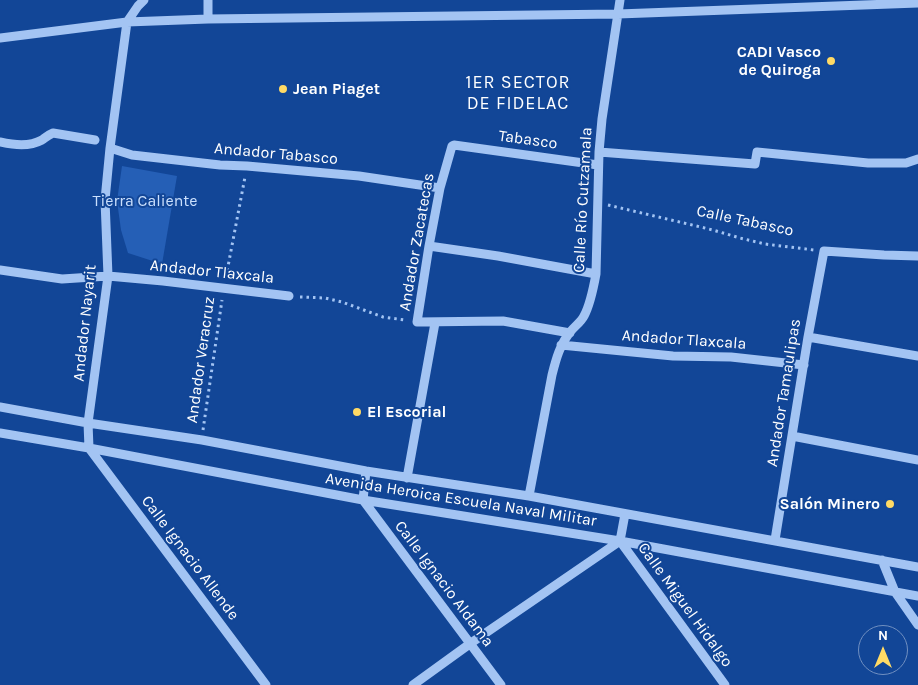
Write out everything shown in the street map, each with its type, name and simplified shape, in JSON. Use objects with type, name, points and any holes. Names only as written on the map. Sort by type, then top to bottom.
[{"type":"street","points":[[127,22],[144,0]]},
{"type":"street","points":[[208,0],[208,19]]},
{"type":"street","name":"Calle Río Cutzamala","points":[[530,496],[555,360],[561,345],[584,316],[594,286],[596,274],[598,165],[602,119],[620,0]]},
{"type":"street","points":[[0,38],[127,22],[208,19],[618,14],[918,2]]},
{"type":"street","name":"Andador Nayarit","points":[[89,448],[88,422],[108,276],[105,200],[127,22]]},
{"type":"street","points":[[0,142],[15,145],[32,144],[47,135],[53,134],[95,140]]},
{"type":"street","name":"Tabasco","points":[[454,145],[598,165]]},
{"type":"street","name":"Andador Zacatecas","points":[[407,478],[435,322],[417,322],[440,188],[450,148],[454,145]]},
{"type":"street","name":"Andador Tabasco","points":[[110,148],[132,155],[220,165],[359,176],[440,188]]},
{"type":"street","points":[[599,152],[755,164],[757,152],[868,163],[906,163],[918,159]]},
{"type":"street","points":[[429,246],[498,256],[596,274]]},
{"type":"street","points":[[824,251],[918,256]]},
{"type":"street","name":"Andador Tamaulipas","points":[[775,540],[824,251]]},
{"type":"street","name":"Andador Tlaxcala","points":[[0,270],[62,279],[108,276],[289,296]]},
{"type":"street","points":[[435,322],[503,321],[570,333]]},
{"type":"street","points":[[808,338],[918,356]]},
{"type":"street","name":"Andador Tlaxcala","points":[[561,345],[673,356],[731,357],[804,365]]},
{"type":"street","name":"Avenida Heroica Escuela Naval Militar","points":[[0,407],[202,440],[407,478],[530,496],[918,567]]},
{"type":"street","name":"Avenida Heroica Escuela Naval Militar","points":[[0,433],[363,500],[620,541],[918,596]]},
{"type":"street","points":[[792,436],[918,460]]},
{"type":"street","name":"Calle Ignacio Allende","points":[[89,448],[266,685]]},
{"type":"street","points":[[363,500],[366,471]]},
{"type":"street","name":"Calle Ignacio Aldama","points":[[363,500],[501,685]]},
{"type":"street","name":"Calle Miguel Hidalgo","points":[[625,514],[620,541],[725,685]]},
{"type":"street","points":[[413,685],[620,541]]},
{"type":"street","points":[[882,560],[895,592],[918,625]]},
{"type":"path","name":"Andador Veracruz","points":[[202,440],[224,288],[247,166]]},
{"type":"path","name":"Calle Tabasco","points":[[598,202],[765,244],[824,251]]},
{"type":"path","name":"Andador Tlaxcala","points":[[289,296],[325,298],[383,317],[417,322]]},
{"type":"green space","name":"Tierra Caliente","points":[[122,166],[177,176],[162,264],[128,253],[121,230],[117,201]]},
{"type":"place","name":"CADI Vasco de Quiroga","points":[[831,61]]},
{"type":"place","name":"Jean Piaget","points":[[283,89]]},
{"type":"place","name":"El Escorial","points":[[357,412]]},
{"type":"place","name":"Salón Minero","points":[[890,504]]},
{"type":"district","name":"1ER SECTOR DE FIDELAC","points":[[518,94]]}]
